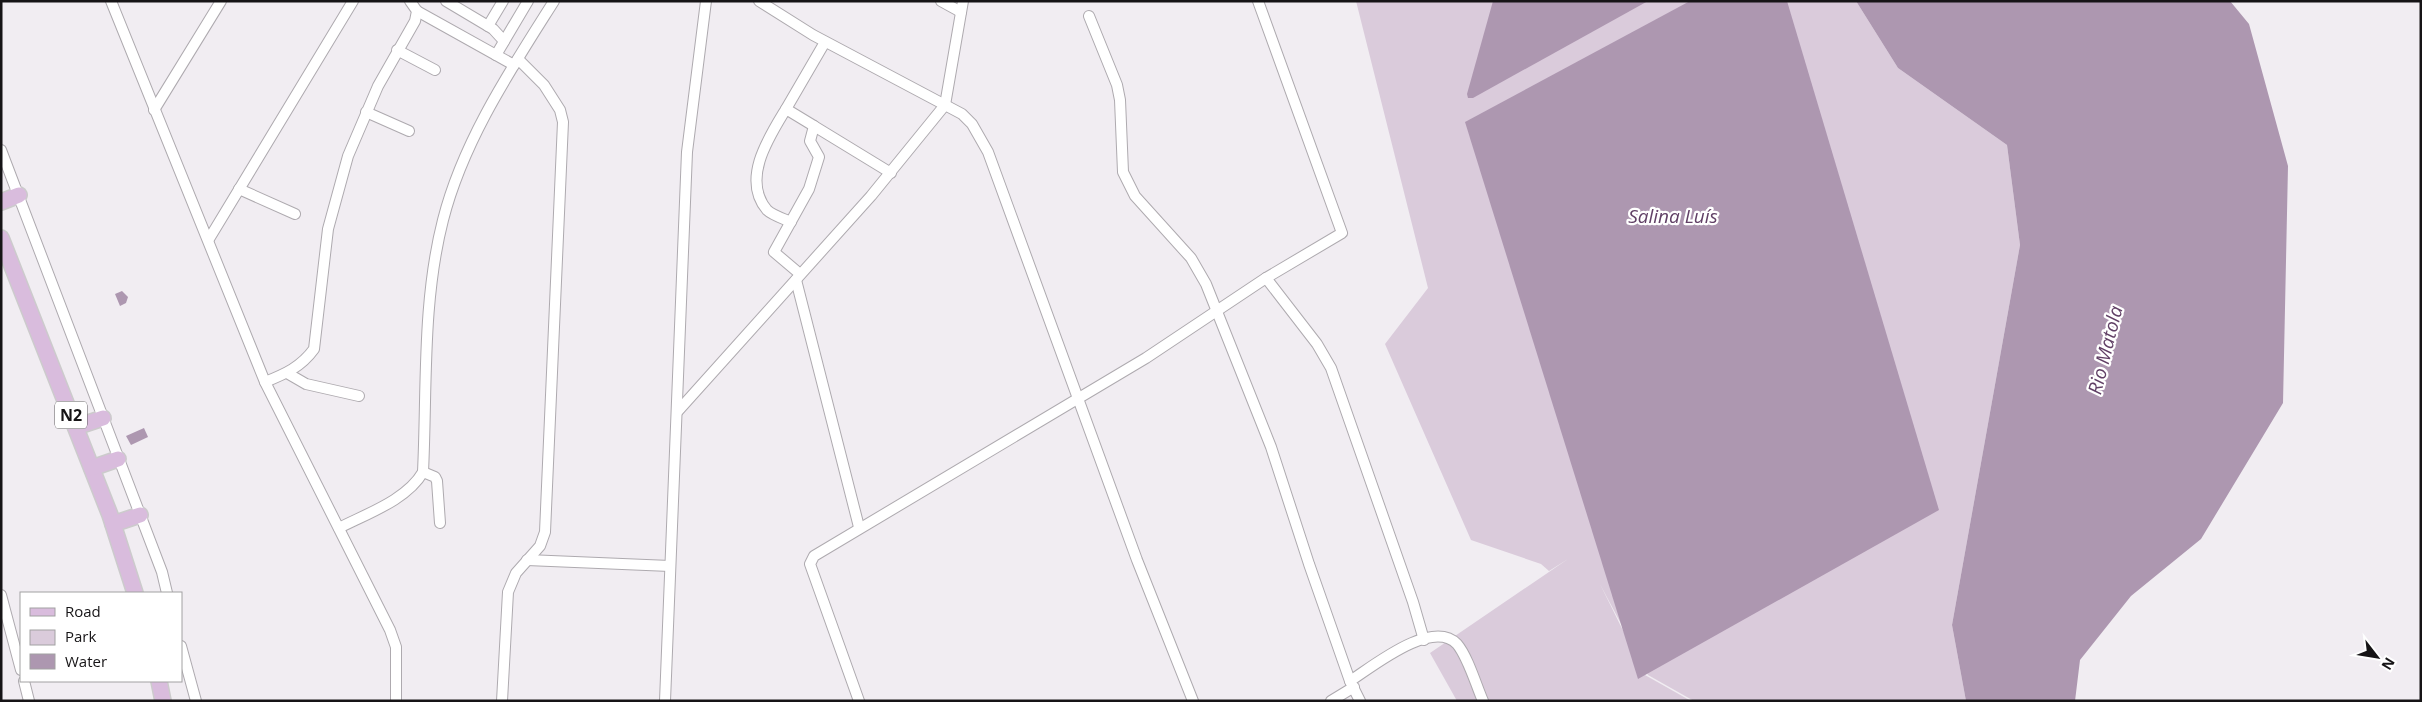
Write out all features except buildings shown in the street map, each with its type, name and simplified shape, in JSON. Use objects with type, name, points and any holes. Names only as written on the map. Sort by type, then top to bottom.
[{"type":"main road","points":[[1,202],[19,195]]},
{"type":"main road","name":"N2","points":[[1,238],[92,468],[113,524],[135,592]]},
{"type":"main road","points":[[76,427],[103,418]]},
{"type":"main road","points":[[92,468],[118,459]]},
{"type":"main road","points":[[113,524],[140,515]]},
{"type":"main road","points":[[158,682],[163,701]]},
{"type":"street","points":[[111,1],[154,110],[209,239],[265,382],[390,630],[396,647],[396,701]]},
{"type":"street","points":[[154,110],[221,1]]},
{"type":"street","points":[[209,239],[353,1]]},
{"type":"street","points":[[410,1],[417,10],[496,55],[516,62],[544,85],[560,110],[563,122],[545,532],[540,546],[516,573],[508,592],[502,701]]},
{"type":"street","points":[[446,1],[488,26],[504,41]]},
{"type":"street","points":[[488,26],[503,1]]},
{"type":"street","points":[[496,55],[528,1]]},
{"type":"street","points":[[339,528],[408,490],[416,484],[423,472],[429,300],[443,220],[467,153],[516,62],[554,1]]},
{"type":"street","points":[[665,701],[687,152],[706,1]]},
{"type":"street","points":[[759,1],[825,42],[962,114],[972,124],[988,152],[1076,397],[1193,701]]},
{"type":"street","points":[[941,1],[960,12]]},
{"type":"street","points":[[678,411],[891,173],[946,105],[963,1]]},
{"type":"street","points":[[860,701],[810,564],[820,550],[1076,397],[1146,358],[1266,278],[1342,233],[1258,1]]},
{"type":"street","points":[[265,382],[287,373],[306,360],[314,349],[328,229],[348,156],[366,112],[397,50],[415,21],[417,10]]},
{"type":"street","points":[[1089,16],[1117,85],[1120,100],[1123,172],[1135,196],[1191,258],[1206,284],[1271,448],[1352,684],[1360,701]]},
{"type":"street","points":[[791,222],[768,211],[756,193],[754,181],[762,154],[825,42]]},
{"type":"street","points":[[397,50],[435,70]]},
{"type":"street","points":[[786,109],[891,173]]},
{"type":"street","points":[[366,112],[409,131]]},
{"type":"street","points":[[814,126],[810,141],[819,157],[809,189],[774,252],[798,277],[859,527]]},
{"type":"street","points":[[1,150],[162,572],[167,592]]},
{"type":"street","points":[[239,189],[295,214]]},
{"type":"street","points":[[1266,278],[1305,328],[1331,368],[1413,602],[1424,640]]},
{"type":"street","points":[[287,373],[306,384],[359,396]]},
{"type":"street","points":[[423,472],[435,477],[437,481],[440,523]]},
{"type":"street","points":[[528,560],[670,566]]},
{"type":"street","points":[[1,595],[20,666]]},
{"type":"street","points":[[1331,701],[1396,651],[1410,643],[1437,636],[1448,639],[1457,645],[1483,701]]},
{"type":"street","points":[[182,650],[196,701]]},
{"type":"street","points":[[24,682],[29,701]]},
{"type":"green space","points":[[1356,1],[1856,1],[1898,68],[2007,145],[2020,245],[1952,625],[1966,701],[1694,701],[1648,675],[1600,584],[1645,675],[1691,701],[1457,701],[1430,653],[1568,559],[1549,571],[1541,564],[1471,540],[1385,344],[1428,288]]},
{"type":"water","points":[[1493,1],[1648,1],[1473,98],[1468,98],[1467,94]]},
{"type":"water","name":"Salina Luís","points":[[1690,1],[1787,1],[1939,510],[1638,679],[1465,122]]},
{"type":"water","name":"Rio Matola","points":[[1856,1],[2230,1],[2249,24],[2288,166],[2283,403],[2201,539],[2131,596],[2080,660],[2075,701],[1966,701],[1952,625],[2020,245],[2007,145],[1898,68]]},
{"type":"water","points":[[122,291],[128,297],[126,303],[120,306],[115,294]]},
{"type":"water","points":[[144,428],[148,437],[131,445],[126,436]]}]
